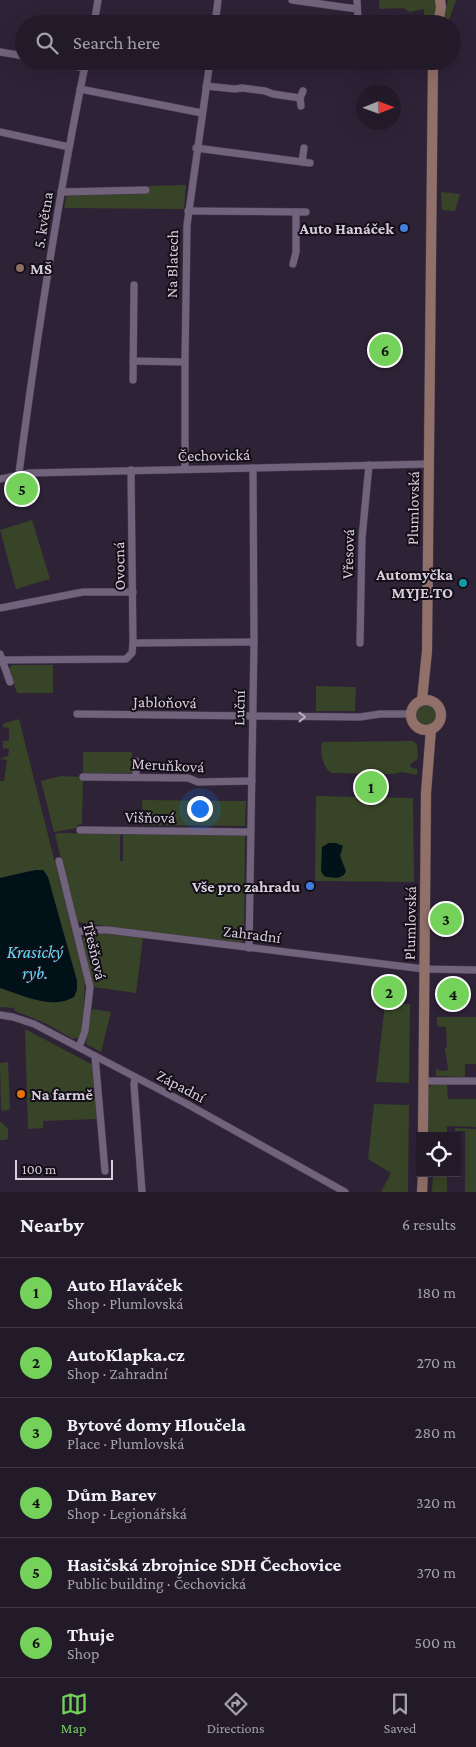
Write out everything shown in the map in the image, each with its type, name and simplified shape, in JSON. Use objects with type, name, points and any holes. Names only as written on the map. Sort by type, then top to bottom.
[{"type":"main road","points":[[440,15],[442,2]]},
{"type":"main road","name":"Plumlovská","points":[[425,729],[438,723],[441,714],[438,706],[426,700],[433,70]]},
{"type":"main road","points":[[411,714],[414,705],[426,700]]},
{"type":"main road","name":"Plumlovská","points":[[411,714],[414,723],[425,729]]},
{"type":"main road","name":"Plumlovská","points":[[423,1132],[427,772],[425,729]]},
{"type":"main road","points":[[422,1177],[422,1192]]},
{"type":"street","points":[[95,15],[97,0]]},
{"type":"street","points":[[216,15],[218,0]]},
{"type":"street","points":[[292,0],[357,9]]},
{"type":"street","points":[[357,0],[358,15]]},
{"type":"street","points":[[0,52],[15,54]]},
{"type":"street","name":"5. května","points":[[19,474],[29,395],[61,192],[84,70]]},
{"type":"street","name":"Na Blatech","points":[[185,469],[184,362],[187,225],[196,148],[209,70]]},
{"type":"street","points":[[206,86],[242,88],[265,91],[272,94],[302,94],[301,106]]},
{"type":"street","points":[[80,89],[202,113]]},
{"type":"street","points":[[0,132],[69,147]]},
{"type":"street","points":[[196,148],[306,163],[304,148]]},
{"type":"street","points":[[61,192],[146,190]]},
{"type":"street","points":[[188,211],[306,212]]},
{"type":"street","points":[[293,264],[296,252],[296,212]]},
{"type":"street","points":[[133,380],[134,285]]},
{"type":"street","points":[[134,361],[184,362]]},
{"type":"street","name":"Čechovická","points":[[0,479],[19,474],[131,470],[428,464]]},
{"type":"street","name":"Vřesová","points":[[360,644],[362,538],[369,465]]},
{"type":"street","name":"Luční","points":[[249,948],[254,642],[253,468]]},
{"type":"street","name":"Ovocná","points":[[1,657],[126,659],[132,653],[134,643],[131,470]]},
{"type":"street","points":[[0,608],[80,592],[133,592]]},
{"type":"street","points":[[134,643],[254,642]]},
{"type":"street","points":[[1,657],[10,682]]},
{"type":"street","name":"Jabloňová","points":[[78,714],[253,717]]},
{"type":"street","points":[[253,717],[363,717],[380,714],[411,714]]},
{"type":"street","points":[[136,761],[136,777]]},
{"type":"street","name":"Meruňková","points":[[83,776],[188,778],[198,782],[252,782]]},
{"type":"street","name":"Višňová","points":[[80,830],[250,832]]},
{"type":"street","name":"Třešňová","points":[[59,861],[90,986],[90,1000],[85,1031],[79,1047]]},
{"type":"street","name":"Zahradní","points":[[77,932],[108,930],[424,969],[476,970]]},
{"type":"street","name":"Západní","points":[[0,1015],[24,1020],[79,1047],[134,1078],[187,1104],[345,1192]]},
{"type":"street","points":[[95,1056],[105,1171]]},
{"type":"street","points":[[134,1078],[142,1192]]},
{"type":"street","points":[[423,1081],[476,1081]]},
{"type":"green space","points":[[379,0],[438,0],[435,15],[424,15],[424,9],[410,12],[403,8],[379,9]]},
{"type":"green space","points":[[448,0],[456,0],[451,15],[444,15]]},
{"type":"green space","points":[[186,185],[184,209],[64,208],[67,195],[148,194],[149,186]]},
{"type":"green space","points":[[441,192],[460,194],[455,211],[442,210]]},
{"type":"green space","points":[[32,520],[50,579],[16,589],[0,530]]},
{"type":"green space","points":[[12,665],[53,665],[53,693],[17,693],[9,669]]},
{"type":"green space","points":[[316,686],[356,687],[355,711],[316,711]]},
{"type":"green space","points":[[422,705],[430,705],[436,711],[436,719],[430,725],[422,725],[416,719],[416,711]]},
{"type":"green space","points":[[19,719],[85,983],[82,1031],[79,1037],[73,1039],[47,1024],[15,1011],[14,1008],[0,1007],[0,988],[33,999],[58,1002],[68,1000],[74,993],[77,981],[46,873],[43,870],[29,871],[0,878],[0,781],[4,781],[7,760],[1,758],[8,756],[9,749],[3,748],[3,741],[9,741],[9,728],[3,727],[3,724]]},
{"type":"green space","points":[[413,741],[417,745],[418,758],[410,765],[412,768],[417,769],[417,775],[402,772],[393,774],[331,773],[324,763],[321,750],[322,742]]},
{"type":"green space","points":[[83,752],[132,752],[132,773],[83,773]]},
{"type":"green space","points":[[61,776],[80,777],[83,781],[82,824],[77,825],[77,828],[54,832],[41,781]]},
{"type":"green space","points":[[316,796],[413,798],[414,882],[315,881]]},
{"type":"green space","points":[[142,800],[246,801],[245,826],[143,825]]},
{"type":"green space","points":[[55,834],[120,834],[120,861],[123,861],[123,834],[245,835],[244,940],[240,944],[76,921]]},
{"type":"green space","points":[[95,933],[143,938],[136,993],[93,987],[82,940],[86,934]]},
{"type":"green space","points":[[385,1004],[410,1004],[409,1083],[376,1082]]},
{"type":"green space","points":[[92,1009],[111,1012],[101,1052],[86,1044]]},
{"type":"green space","points":[[437,1017],[476,1017],[476,1064],[465,1064],[465,1077],[436,1076],[436,1069],[448,1070],[445,1053],[445,1048],[447,1048],[446,1027],[437,1026]]},
{"type":"green space","points":[[25,1029],[93,1065],[98,1119],[43,1121],[43,1128],[28,1129]]},
{"type":"green space","points":[[8,1062],[10,1106],[9,1110],[3,1111],[1,1109],[0,1063]]},
{"type":"green space","points":[[433,1084],[447,1084],[448,1099],[476,1099],[476,1127],[447,1126],[447,1132],[428,1132],[428,1088]]},
{"type":"green space","points":[[374,1104],[409,1105],[408,1192],[381,1192],[391,1173],[368,1159]]},
{"type":"green space","points":[[0,1121],[8,1129],[8,1138],[6,1140],[0,1140]]},
{"type":"green space","points":[[455,1128],[476,1129],[476,1192],[465,1192],[465,1131],[455,1131]]},
{"type":"green space","points":[[433,1177],[447,1177],[447,1192],[432,1192]]},
{"type":"water","points":[[329,843],[343,846],[340,856],[346,871],[340,877],[324,876],[321,871],[322,847]]},
{"type":"water","name":"Krasický ryb.","points":[[43,870],[48,877],[77,981],[77,990],[74,997],[65,1001],[47,1002],[37,1000],[0,988],[0,878]]},
{"type":"place","name":"Auto Hanáček","points":[[404,228]]},
{"type":"place","name":"MŠ","points":[[20,268]]},
{"type":"place","name":"Thuje","points":[[385,350]]},
{"type":"place","name":"Hasičská zbrojnice SDH Čechovice","points":[[22,489]]},
{"type":"place","name":"Automyčka MYJE.TO","points":[[463,583]]},
{"type":"place","name":"Auto Hlaváček","points":[[371,787]]},
{"type":"place","name":"Vše pro zahradu","points":[[310,886]]},
{"type":"place","name":"Bytové domy Hloučela","points":[[446,919]]},
{"type":"place","name":"AutoKlapka.cz","points":[[389,992]]},
{"type":"place","name":"Dům Barev","points":[[453,994]]},
{"type":"place","name":"Na farmě","points":[[21,1094]]}]
